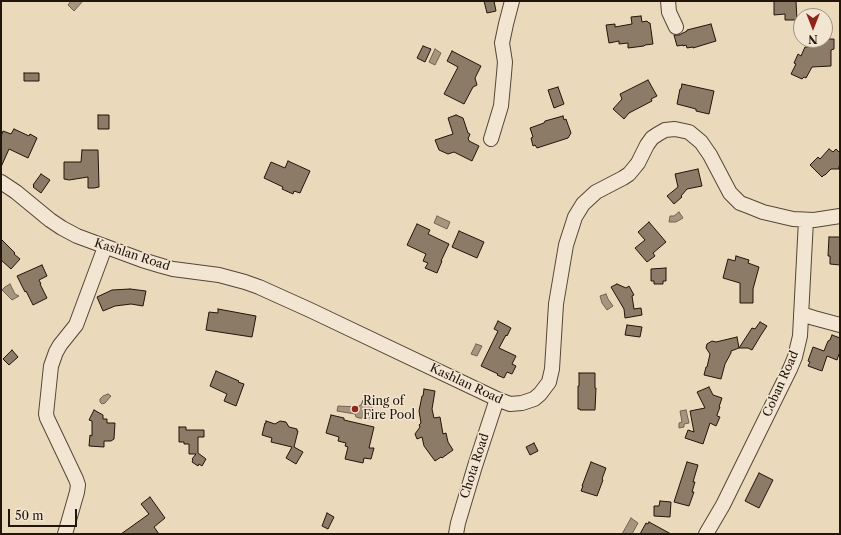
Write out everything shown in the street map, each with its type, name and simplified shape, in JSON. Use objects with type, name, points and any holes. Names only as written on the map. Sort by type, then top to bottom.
[{"type":"street","points":[[491,139],[501,106],[505,62],[502,43],[512,1]]},
{"type":"street","points":[[668,1],[669,12],[676,27]]},
{"type":"street","name":"Kashlan Road","points":[[1,182],[16,192],[55,224],[77,236],[162,266],[173,269],[219,275],[259,287],[510,404],[528,402],[540,394],[549,382],[552,369],[556,304],[566,245],[573,221],[584,204],[596,192],[629,174],[638,163],[652,138],[665,130],[675,129],[689,132],[701,142],[710,155],[730,193],[740,203],[763,212],[792,219],[821,220],[840,216]]},
{"type":"street","name":"Coban Road","points":[[706,534],[723,505],[796,357],[801,314],[806,220]]},
{"type":"street","points":[[65,534],[78,485],[46,414],[51,366],[56,352],[76,325],[105,247]]},
{"type":"street","points":[[801,314],[840,325]]},
{"type":"street","name":"Chota Road","points":[[456,534],[475,466],[497,399]]},
{"type":"shaded area","points":[[71,1],[83,1],[74,11],[68,5]]},
{"type":"shaded area","points":[[435,49],[441,53],[435,65],[429,62]]},
{"type":"shaded area","points":[[679,212],[683,218],[676,222],[669,222],[670,216],[674,216]]},
{"type":"shaded area","points":[[437,216],[450,222],[447,229],[434,223]]},
{"type":"shaded area","points":[[10,284],[15,294],[19,296],[12,300],[2,290]]},
{"type":"shaded area","points":[[606,294],[613,306],[607,310],[602,303],[600,296]]},
{"type":"shaded area","points":[[476,344],[482,346],[477,356],[471,354]]},
{"type":"shaded area","points":[[108,394],[111,396],[105,403],[102,404],[100,399]]},
{"type":"shaded area","name":"Ring of Fire Pool","points":[[367,399],[372,404],[373,418],[359,418],[356,417],[355,414],[337,411],[338,406],[357,407],[361,405],[363,400]]},
{"type":"shaded area","points":[[686,410],[689,423],[684,424],[684,427],[679,428],[679,423],[682,422],[680,411]]},
{"type":"shaded area","points":[[631,518],[638,523],[632,534],[622,534]]},
{"type":"building","points":[[484,1],[494,1],[496,11],[487,13]]},
{"type":"building","points":[[774,1],[796,1],[796,8],[793,8],[793,20],[785,20],[785,14],[774,15]]},
{"type":"building","points":[[641,16],[642,22],[647,21],[650,23],[653,44],[628,48],[628,43],[619,44],[619,41],[609,43],[606,25],[615,24],[615,27],[632,24],[631,17]]},
{"type":"building","points":[[711,24],[716,41],[693,48],[687,48],[686,45],[677,46],[674,35],[679,35],[687,30]]},
{"type":"building","points":[[834,39],[834,49],[831,50],[831,66],[812,67],[806,78],[804,77],[802,79],[791,74],[796,64],[794,63],[798,54],[801,56],[805,48],[833,48]]},
{"type":"building","points":[[423,46],[431,49],[425,62],[417,58]]},
{"type":"building","points":[[452,51],[481,66],[475,78],[477,85],[473,87],[464,104],[444,94],[458,67],[447,61]]},
{"type":"building","points":[[24,73],[39,73],[39,81],[24,81]]},
{"type":"building","points":[[648,80],[657,96],[651,99],[652,101],[629,113],[624,119],[613,109],[622,99],[620,94]]},
{"type":"building","points":[[682,84],[714,91],[709,114],[677,104]]},
{"type":"building","points":[[558,87],[564,104],[554,108],[548,90]]},
{"type":"building","points":[[98,115],[109,115],[109,129],[98,129]]},
{"type":"building","points":[[456,115],[463,118],[468,133],[470,134],[468,139],[469,141],[479,146],[472,161],[454,152],[448,154],[439,150],[435,140],[453,134],[448,118]]},
{"type":"building","points":[[563,116],[564,120],[566,119],[571,133],[568,138],[537,148],[535,145],[533,146],[531,138],[533,137],[530,128],[544,123],[545,121]]},
{"type":"building","points":[[14,129],[37,138],[28,158],[9,149],[1,167],[1,136],[3,131],[11,134]]},
{"type":"building","points":[[829,149],[833,152],[836,149],[840,153],[839,169],[831,169],[822,177],[810,165],[818,157],[820,159]]},
{"type":"building","points":[[82,150],[98,150],[99,187],[88,188],[88,177],[69,180],[64,179],[64,162],[81,162]]},
{"type":"building","points":[[288,161],[310,171],[300,193],[294,191],[293,194],[282,189],[283,187],[264,178],[271,162],[285,168]]},
{"type":"building","points":[[698,169],[702,186],[687,189],[681,196],[682,197],[674,204],[667,196],[678,187],[675,174]]},
{"type":"building","points":[[41,174],[50,180],[41,193],[33,187],[33,185]]},
{"type":"building","points":[[649,222],[666,242],[653,253],[655,256],[647,262],[635,248],[645,240],[638,232]]},
{"type":"building","points":[[417,224],[430,230],[428,234],[449,244],[437,273],[425,268],[428,263],[423,261],[426,254],[407,245]]},
{"type":"building","points":[[459,231],[484,242],[477,258],[452,247]]},
{"type":"building","points":[[829,237],[840,237],[840,265],[830,264],[830,256],[828,256]]},
{"type":"building","points":[[1,239],[20,259],[11,269],[1,260]]},
{"type":"building","points":[[736,256],[749,260],[748,263],[759,267],[753,289],[753,303],[740,303],[740,283],[723,278],[728,259],[735,261]]},
{"type":"building","points":[[42,265],[47,276],[39,280],[47,298],[33,305],[17,276]]},
{"type":"building","points":[[666,268],[666,281],[663,281],[663,284],[654,284],[654,281],[651,281],[651,269]]},
{"type":"building","points":[[617,284],[626,288],[629,286],[634,295],[632,296],[634,309],[641,308],[642,315],[625,318],[624,309],[611,287]]},
{"type":"building","points":[[130,289],[146,291],[143,306],[131,304],[115,306],[103,311],[97,297],[112,290]]},
{"type":"building","points":[[218,309],[256,316],[252,337],[206,330],[209,312],[218,313]]},
{"type":"building","points":[[498,321],[511,328],[499,348],[516,356],[512,364],[516,366],[512,374],[507,372],[504,378],[481,366],[498,331],[494,329]]},
{"type":"building","points":[[760,322],[767,326],[752,350],[748,348],[739,348],[752,328],[755,329]]},
{"type":"building","points":[[627,325],[642,327],[640,337],[625,335]]},
{"type":"building","points":[[832,335],[840,338],[840,355],[839,354],[837,360],[827,356],[822,371],[808,366],[810,362],[808,361],[813,347],[824,351]]},
{"type":"building","points":[[737,337],[739,348],[731,351],[725,364],[721,379],[704,375],[710,354],[706,348],[707,344],[712,341],[716,342]]},
{"type":"building","points":[[12,350],[18,357],[9,365],[3,359]]},
{"type":"building","points":[[216,371],[244,384],[236,406],[224,401],[227,394],[210,386]]},
{"type":"building","points":[[579,373],[595,373],[595,410],[578,409]]},
{"type":"building","points":[[709,387],[713,395],[722,398],[717,415],[720,417],[716,426],[710,423],[703,444],[685,438],[688,430],[694,432],[690,411],[705,408],[697,392]]},
{"type":"building","points":[[424,389],[435,391],[432,409],[434,418],[440,417],[443,434],[446,433],[448,442],[453,450],[435,461],[424,446],[422,437],[417,439],[415,434],[421,423],[419,411]]},
{"type":"building","points":[[94,410],[103,415],[103,419],[107,419],[107,423],[115,423],[114,439],[111,441],[104,441],[104,447],[89,446],[90,435],[92,436],[92,421],[89,420]]},
{"type":"building","points":[[331,415],[344,418],[344,420],[374,427],[369,448],[374,448],[371,459],[364,458],[363,463],[345,459],[348,447],[345,446],[346,443],[338,441],[339,437],[326,433]]},
{"type":"building","points":[[266,421],[275,424],[280,421],[286,422],[289,427],[297,429],[298,431],[294,447],[303,452],[296,464],[286,458],[292,447],[271,442],[272,438],[262,435]]},
{"type":"building","points":[[179,427],[186,427],[186,430],[204,430],[204,437],[198,437],[198,453],[206,459],[202,466],[199,464],[198,466],[192,462],[192,459],[196,454],[189,454],[189,444],[179,442]]},
{"type":"building","points":[[534,443],[538,451],[530,455],[526,447]]},
{"type":"building","points":[[591,462],[606,468],[597,496],[581,491]]},
{"type":"building","points":[[687,462],[698,465],[693,482],[695,482],[692,492],[694,492],[689,506],[674,502]]},
{"type":"building","points":[[759,473],[773,480],[759,508],[745,501]]},
{"type":"building","points":[[150,497],[165,518],[154,527],[159,534],[121,534],[149,514],[141,504]]},
{"type":"building","points":[[660,501],[671,502],[670,517],[654,516],[654,506],[659,506]]},
{"type":"building","points":[[327,513],[334,517],[328,529],[322,526]]},
{"type":"building","points":[[649,522],[671,534],[640,534],[646,523],[648,524]]},
{"type":"place","name":"Ring of Fire Pool","points":[[355,409]]}]
